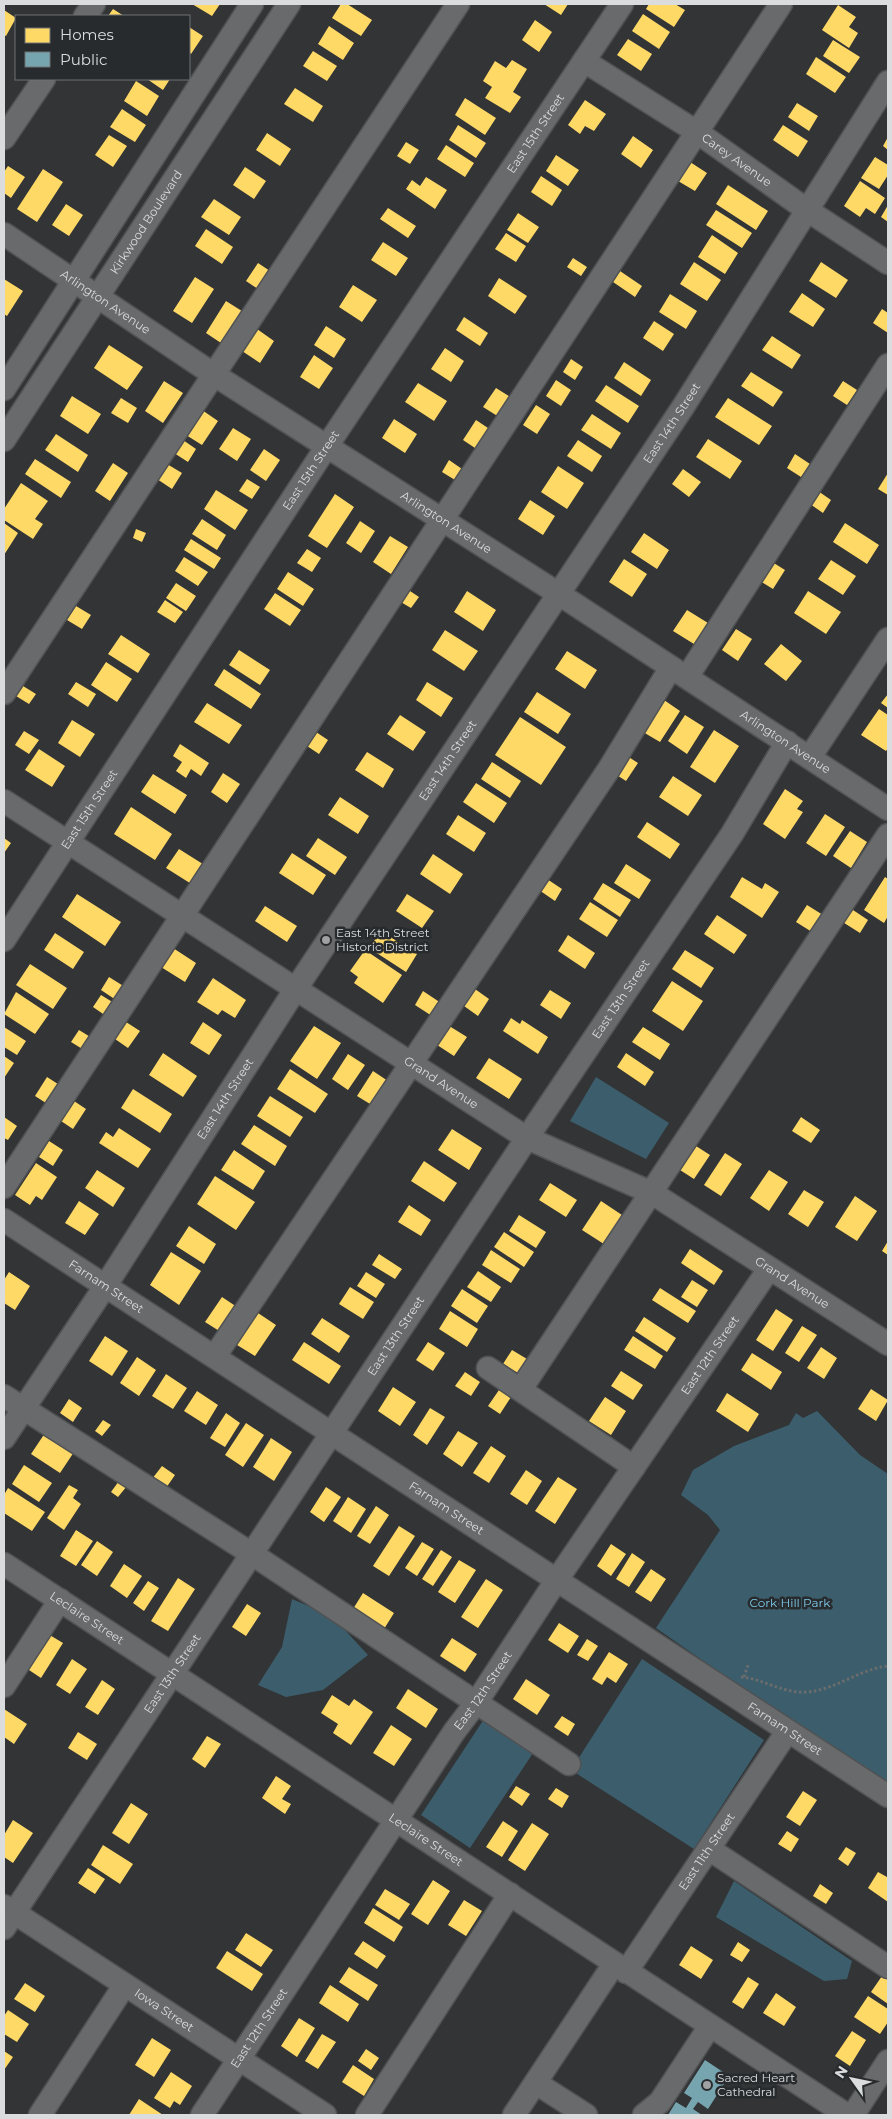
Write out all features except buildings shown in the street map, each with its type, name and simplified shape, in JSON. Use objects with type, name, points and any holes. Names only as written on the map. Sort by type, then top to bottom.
[{"type":"street","points":[[86,15],[94,4]]},
{"type":"street","name":"Kirkwood Boulevard","points":[[4,440],[96,296],[289,4]]},
{"type":"street","points":[[4,693],[85,573],[213,374],[458,4]]},
{"type":"street","name":"East 15th Street","points":[[4,940],[326,446],[622,4]]},
{"type":"street","points":[[4,1187],[780,4]]},
{"type":"street","points":[[4,389],[246,13],[266,40]]},
{"type":"street","name":"Carey Avenue","points":[[584,61],[696,132],[807,210],[888,263]]},
{"type":"street","points":[[4,138],[43,80]]},
{"type":"street","name":"East 14th Street","points":[[4,1438],[106,1285],[295,990],[683,407],[888,82]]},
{"type":"street","name":"Arlington Avenue","points":[[4,234],[213,374],[443,519],[888,809]]},
{"type":"street","points":[[215,1356],[609,769],[679,673],[888,365]]},
{"type":"street","points":[[810,757],[888,639]]},
{"type":"street","name":"East 13th Street","points":[[7,1916],[333,1434],[527,1138],[732,834],[787,742]]},
{"type":"street","name":"Grand Avenue","points":[[4,801],[527,1138],[652,1193],[888,1344]]},
{"type":"street","points":[[521,1390],[745,1049],[888,836]]},
{"type":"street","name":"Farnam Street","points":[[4,1220],[215,1356],[787,1732],[888,1796]]},
{"type":"street","name":"East 12th Street","points":[[202,2115],[454,1732],[476,1703],[556,1581],[769,1269]]},
{"type":"street","points":[[488,1368],[634,1467]]},
{"type":"street","points":[[4,1396],[252,1554],[570,1764]]},
{"type":"street","name":"Leclaire Street","points":[[4,1564],[847,2115]]},
{"type":"street","points":[[4,1686],[60,1600]]},
{"type":"street","name":"East 11th Street","points":[[514,2115],[709,1849],[787,1732]]},
{"type":"street","points":[[709,1849],[888,1967]]},
{"type":"street","points":[[367,2115],[510,1894]]},
{"type":"street","name":"Iowa Street","points":[[7,1916],[124,1986],[326,2115]]},
{"type":"street","points":[[40,2115],[124,1986]]},
{"type":"street","points":[[644,2115],[660,2102],[710,2026]]},
{"type":"street","points":[[853,2115],[888,2061]]},
{"type":"street","points":[[536,2083],[586,2115]]},
{"type":"path","points":[[744,1677],[748,1665]]},
{"type":"path","points":[[737,1677],[744,1677],[781,1690],[808,1692],[843,1683],[876,1667],[888,1666]]},
{"type":"green space","points":[[596,1077],[669,1123],[646,1159],[570,1121]]},
{"type":"green space","name":"Cork Hill Park","points":[[817,1411],[860,1455],[888,1474],[888,1782],[732,1681],[656,1628],[720,1530],[708,1515],[681,1495],[693,1470],[734,1446],[789,1425],[796,1413],[803,1418]]},
{"type":"green space","points":[[292,1599],[332,1616],[368,1655],[323,1690],[286,1697],[258,1685],[282,1647]]},
{"type":"green space","points":[[642,1659],[764,1740],[694,1849],[571,1770]]},
{"type":"green space","points":[[484,1719],[533,1753],[470,1848],[421,1815]]},
{"type":"green space","points":[[734,1881],[852,1961],[847,1979],[824,1981],[716,1917]]},
{"type":"place","name":"East 14th Street Historic District","points":[[326,940]]},
{"type":"place","name":"Sacred Heart Cathedral","points":[[707,2085]]}]
